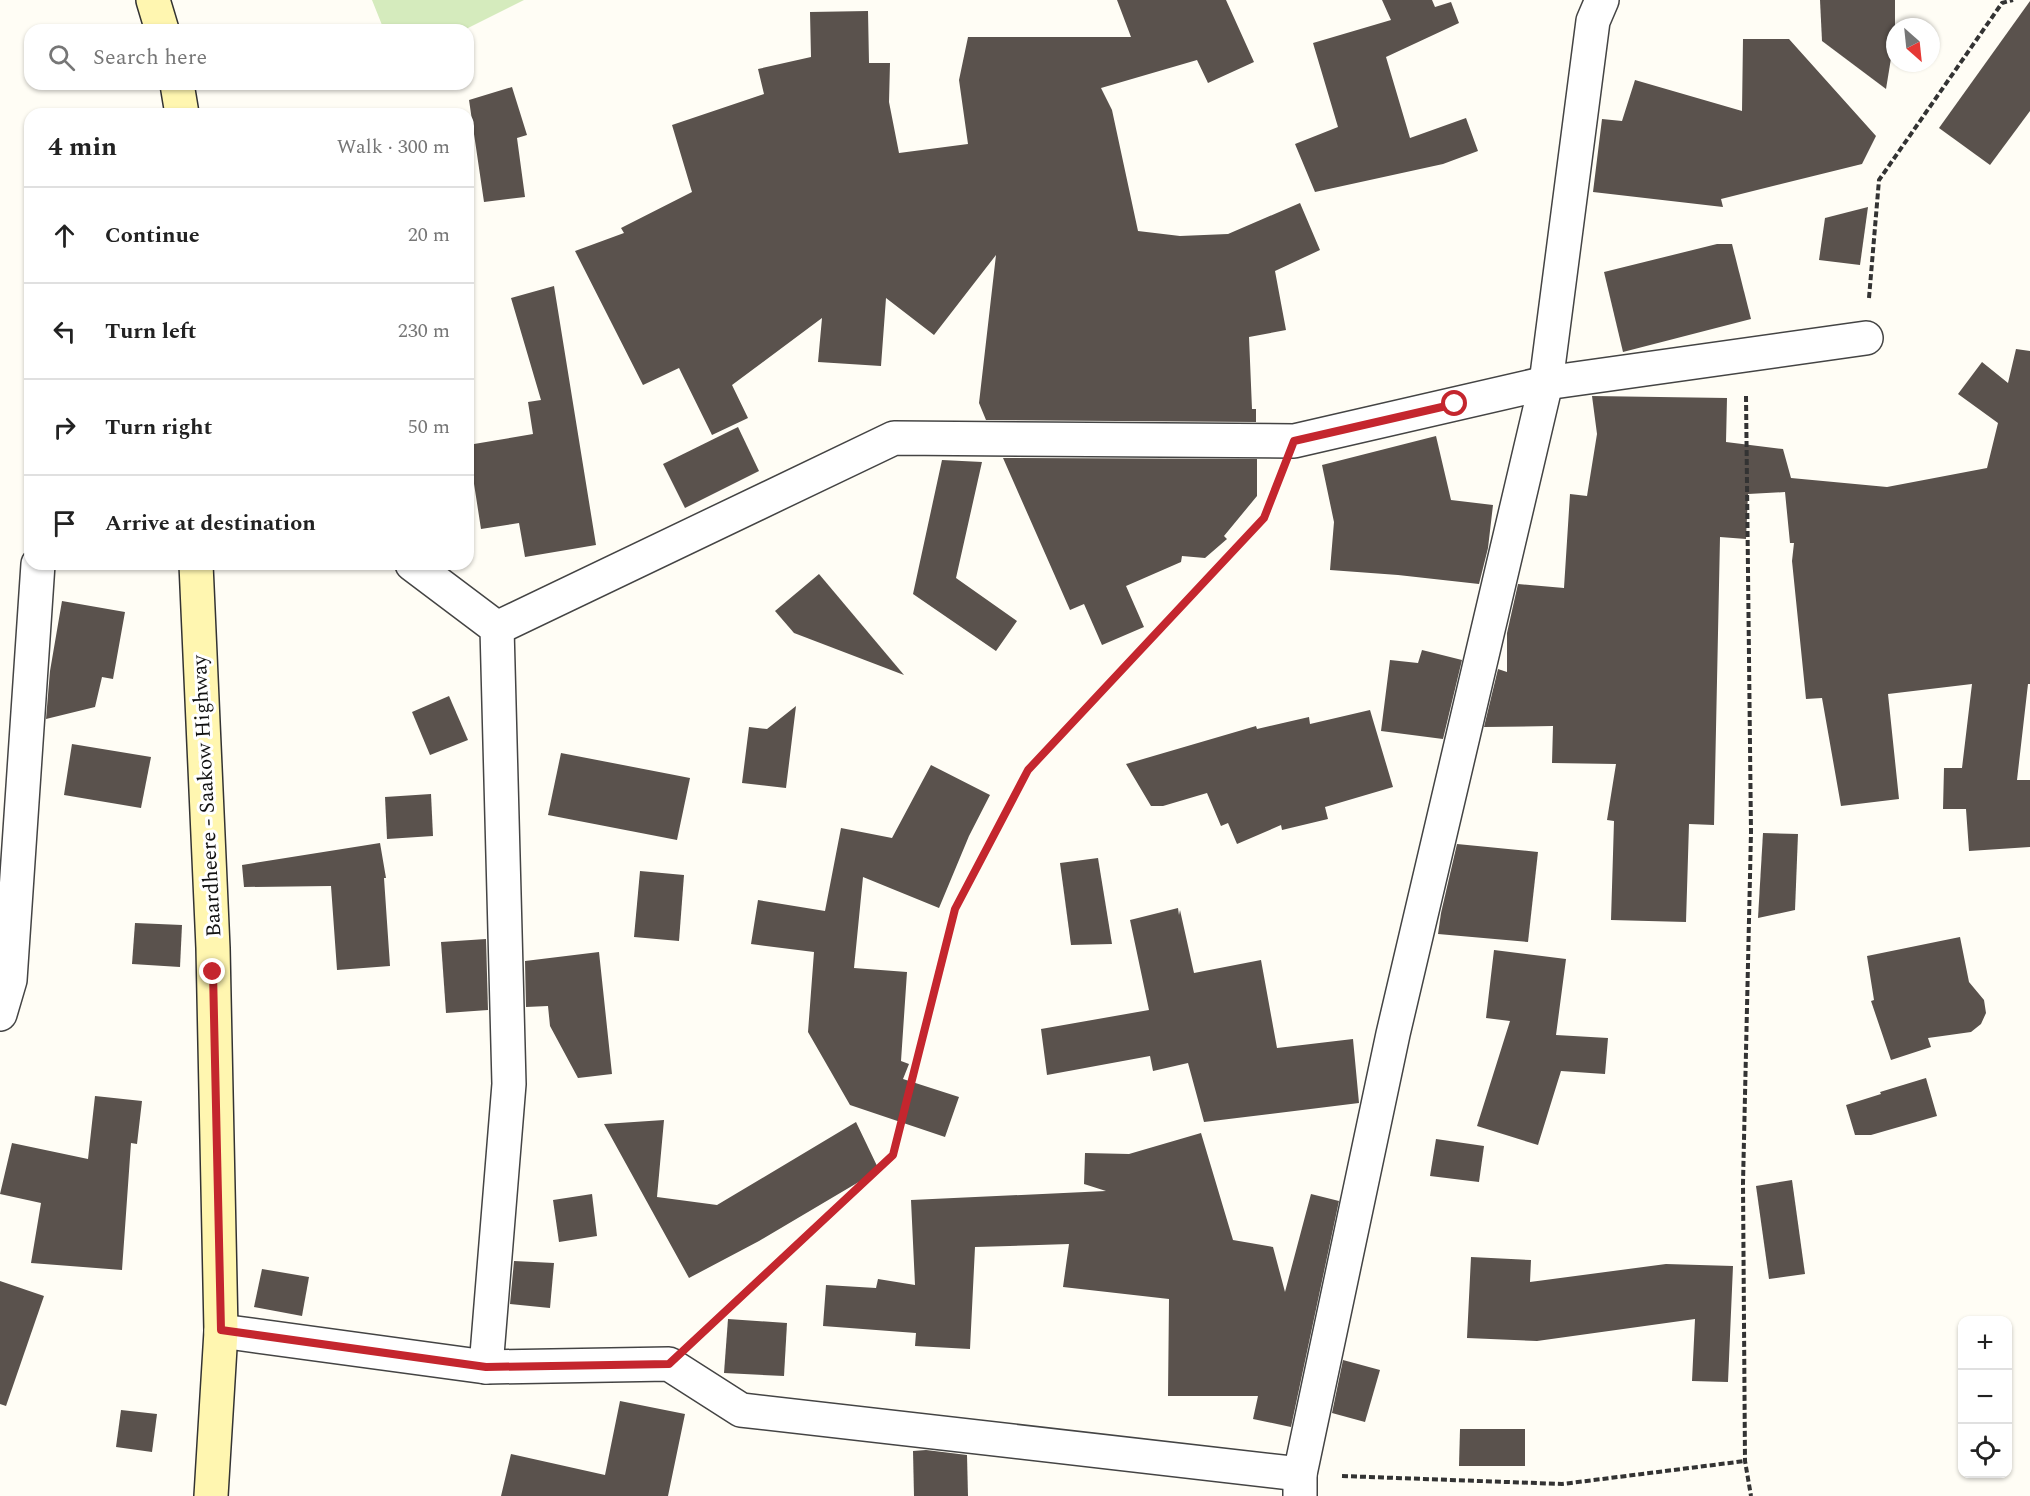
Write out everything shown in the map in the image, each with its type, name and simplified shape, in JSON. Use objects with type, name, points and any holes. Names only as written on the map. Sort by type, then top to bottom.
[{"type":"main road","points":[[153,0],[160,24]]},
{"type":"main road","points":[[178,90],[181,108]]},
{"type":"main road","name":"Baardheere - Saakow Highway","points":[[196,570],[213,948],[221,1330],[211,1496]]},
{"type":"street","points":[[221,1330],[486,1367],[669,1364],[741,1410],[1300,1485],[1393,1034],[1546,383],[1593,21],[1602,0]]},
{"type":"street","points":[[497,628],[894,438],[1294,441],[1546,383],[1866,338]]},
{"type":"street","points":[[0,1014],[10,980],[38,570]]},
{"type":"street","points":[[420,570],[497,628]]},
{"type":"street","points":[[486,1367],[509,1084],[497,628]]},
{"type":"path","points":[[1866,338],[1879,180],[2002,3],[2013,0]]},
{"type":"path","points":[[1745,354],[1751,832],[1743,1183],[1745,1461],[1751,1496]]},
{"type":"path","points":[[669,1364],[893,1155],[955,909],[1028,770],[1264,518],[1294,441]]},
{"type":"path","points":[[1300,1485],[1562,1484],[1745,1461]]},
{"type":"green space","points":[[372,0],[524,0],[474,25],[382,24]]},
{"type":"building","points":[[1117,0],[1226,0],[1254,62],[1208,83],[1197,60],[1101,88],[1112,110],[1138,231],[1180,236],[1228,234],[1300,203],[1320,250],[1275,271],[1286,330],[1249,337],[1252,409],[1256,409],[1256,422],[986,420],[979,403],[996,255],[934,335],[886,298],[881,366],[818,362],[822,318],[732,385],[748,418],[712,435],[679,368],[643,385],[575,251],[624,233],[621,228],[692,192],[672,125],[764,94],[758,69],[811,57],[810,12],[868,11],[869,63],[890,63],[889,102],[899,153],[968,144],[959,80],[968,37],[1131,37]]},
{"type":"building","points":[[1382,0],[1432,0],[1435,7],[1451,2],[1459,23],[1386,57],[1410,138],[1466,118],[1478,151],[1443,164],[1315,192],[1295,144],[1338,127],[1313,43],[1391,20]]},
{"type":"building","points":[[1820,0],[1895,0],[1895,18],[1886,18],[1886,72],[1889,72],[1886,89],[1822,41]]},
{"type":"building","points":[[2030,1],[2030,111],[1990,165],[1939,128]]},
{"type":"building","points":[[1743,39],[1789,39],[1876,136],[1862,164],[1721,199],[1723,207],[1593,192],[1602,119],[1622,121],[1635,80],[1742,111]]},
{"type":"building","points":[[512,87],[527,135],[517,138],[525,197],[484,202],[474,134],[474,108],[470,108],[469,100]]},
{"type":"building","points":[[1868,207],[1860,265],[1819,260],[1825,218]]},
{"type":"building","points":[[1717,244],[1732,244],[1751,319],[1623,352],[1604,272]]},
{"type":"building","points":[[554,286],[596,545],[525,557],[519,523],[481,529],[474,484],[474,444],[533,434],[528,402],[541,400],[511,298]]},
{"type":"building","points":[[2016,349],[2030,351],[2030,684],[2028,684],[2017,780],[2030,780],[2030,847],[1969,851],[1966,809],[1943,809],[1944,768],[1962,768],[1972,684],[1888,694],[1899,799],[1841,806],[1822,698],[1806,699],[1792,561],[1794,543],[1790,543],[1785,492],[1748,494],[1746,539],[1720,537],[1714,825],[1689,824],[1686,922],[1611,920],[1614,821],[1607,820],[1616,764],[1552,763],[1553,726],[1484,727],[1498,669],[1507,672],[1507,633],[1518,584],[1564,588],[1570,494],[1587,496],[1597,434],[1592,396],[1727,398],[1726,442],[1783,449],[1791,478],[1887,487],[1987,468],[1998,423],[1958,394],[1982,362],[2008,383]]},
{"type":"building","points":[[738,427],[759,471],[685,508],[663,464]]},
{"type":"building","points":[[1436,436],[1451,500],[1493,505],[1488,548],[1479,584],[1330,570],[1334,522],[1322,465]]},
{"type":"building","points":[[1003,458],[1257,459],[1257,496],[1224,536],[1227,539],[1205,558],[1182,556],[1181,562],[1126,586],[1144,627],[1102,645],[1084,604],[1070,610]]},
{"type":"building","points":[[942,460],[982,462],[956,578],[1017,621],[996,651],[913,594]]},
{"type":"building","points":[[819,574],[904,675],[794,633],[775,611]]},
{"type":"building","points":[[62,601],[125,612],[113,679],[102,677],[95,707],[46,719],[50,671]]},
{"type":"building","points":[[1422,650],[1462,660],[1443,739],[1381,731],[1390,660],[1418,663]]},
{"type":"building","points":[[449,696],[468,740],[430,755],[412,712]]},
{"type":"building","points":[[796,706],[786,788],[742,783],[749,727],[767,729]]},
{"type":"building","points":[[1370,710],[1393,787],[1325,807],[1328,819],[1282,830],[1281,825],[1237,844],[1228,823],[1221,826],[1207,793],[1163,806],[1151,806],[1126,764],[1256,726],[1257,729],[1309,717],[1310,724]]},
{"type":"building","points":[[72,744],[151,757],[141,808],[64,795]]},
{"type":"building","points":[[561,753],[690,778],[677,840],[548,815]]},
{"type":"building","points":[[931,765],[990,795],[969,836],[939,908],[863,877],[854,968],[907,972],[901,1061],[909,1064],[903,1079],[959,1097],[945,1137],[850,1105],[808,1032],[814,952],[751,944],[758,900],[825,911],[841,828],[892,838]]},
{"type":"building","points":[[431,794],[433,836],[387,839],[385,797]]},
{"type":"building","points":[[1763,833],[1798,834],[1795,910],[1758,918]]},
{"type":"building","points":[[380,843],[386,878],[384,878],[390,966],[337,970],[331,886],[244,887],[242,865]]},
{"type":"building","points":[[1457,844],[1538,852],[1528,942],[1438,934]]},
{"type":"building","points":[[1098,858],[1112,944],[1071,945],[1060,863]]},
{"type":"building","points":[[640,871],[684,875],[679,941],[634,937]]},
{"type":"building","points":[[1178,908],[1194,973],[1261,960],[1277,1048],[1353,1039],[1359,1103],[1204,1122],[1188,1063],[1153,1071],[1150,1056],[1047,1075],[1041,1029],[1149,1010],[1130,920]]},
{"type":"building","points":[[135,923],[182,925],[180,967],[132,964]]},
{"type":"building","points":[[1960,937],[1969,982],[1984,1000],[1986,1013],[1981,1024],[1971,1032],[1928,1038],[1931,1047],[1891,1060],[1871,1001],[1874,1000],[1867,956]]},
{"type":"building","points":[[486,939],[488,1010],[446,1013],[441,942]]},
{"type":"building","points":[[1494,950],[1566,959],[1556,1035],[1608,1038],[1605,1074],[1561,1071],[1538,1145],[1477,1126],[1510,1021],[1486,1018]]},
{"type":"building","points":[[599,952],[612,1074],[578,1078],[550,1026],[548,1006],[526,1007],[525,961]]},
{"type":"building","points":[[1926,1078],[1937,1116],[1871,1135],[1855,1135],[1846,1105]]},
{"type":"building","points":[[95,1096],[142,1101],[137,1144],[131,1143],[122,1270],[31,1263],[41,1203],[0,1194],[12,1143],[88,1159]]},
{"type":"building","points":[[664,1120],[657,1197],[717,1205],[856,1122],[879,1170],[759,1241],[689,1278],[604,1124]]},
{"type":"building","points":[[1201,1133],[1233,1240],[1273,1247],[1285,1292],[1311,1194],[1339,1201],[1291,1427],[1253,1419],[1258,1396],[1168,1396],[1169,1299],[1063,1287],[1069,1244],[975,1247],[970,1349],[915,1346],[916,1333],[823,1326],[826,1285],[876,1288],[878,1279],[915,1285],[911,1200],[1106,1191],[1084,1184],[1085,1153],[1129,1154]]},
{"type":"building","points":[[1436,1139],[1484,1146],[1479,1182],[1430,1176]]},
{"type":"building","points":[[1792,1180],[1805,1274],[1769,1279],[1756,1186]]},
{"type":"building","points":[[592,1194],[597,1236],[559,1242],[553,1200]]},
{"type":"building","points":[[1471,1257],[1531,1260],[1530,1282],[1666,1264],[1733,1266],[1728,1382],[1692,1381],[1695,1319],[1537,1341],[1467,1338]]},
{"type":"building","points":[[514,1261],[554,1263],[550,1308],[510,1304]]},
{"type":"building","points":[[262,1269],[309,1277],[302,1316],[254,1307]]},
{"type":"building","points":[[0,1281],[44,1296],[6,1406],[0,1404]]},
{"type":"building","points":[[728,1319],[787,1323],[784,1376],[724,1373]]},
{"type":"building","points":[[1343,1360],[1380,1370],[1365,1422],[1332,1413]]},
{"type":"building","points":[[620,1401],[685,1414],[668,1496],[501,1496],[511,1454],[605,1475]]},
{"type":"building","points":[[121,1410],[157,1414],[152,1452],[116,1447]]},
{"type":"building","points":[[1460,1429],[1525,1429],[1525,1466],[1459,1466]]},
{"type":"building","points":[[926,1450],[967,1455],[968,1496],[914,1496],[913,1451]]},
{"type":"route","points":[[213,972],[221,1330],[486,1367],[669,1364],[893,1155],[955,909],[1028,770],[1264,518],[1294,441],[1455,404]]}]
